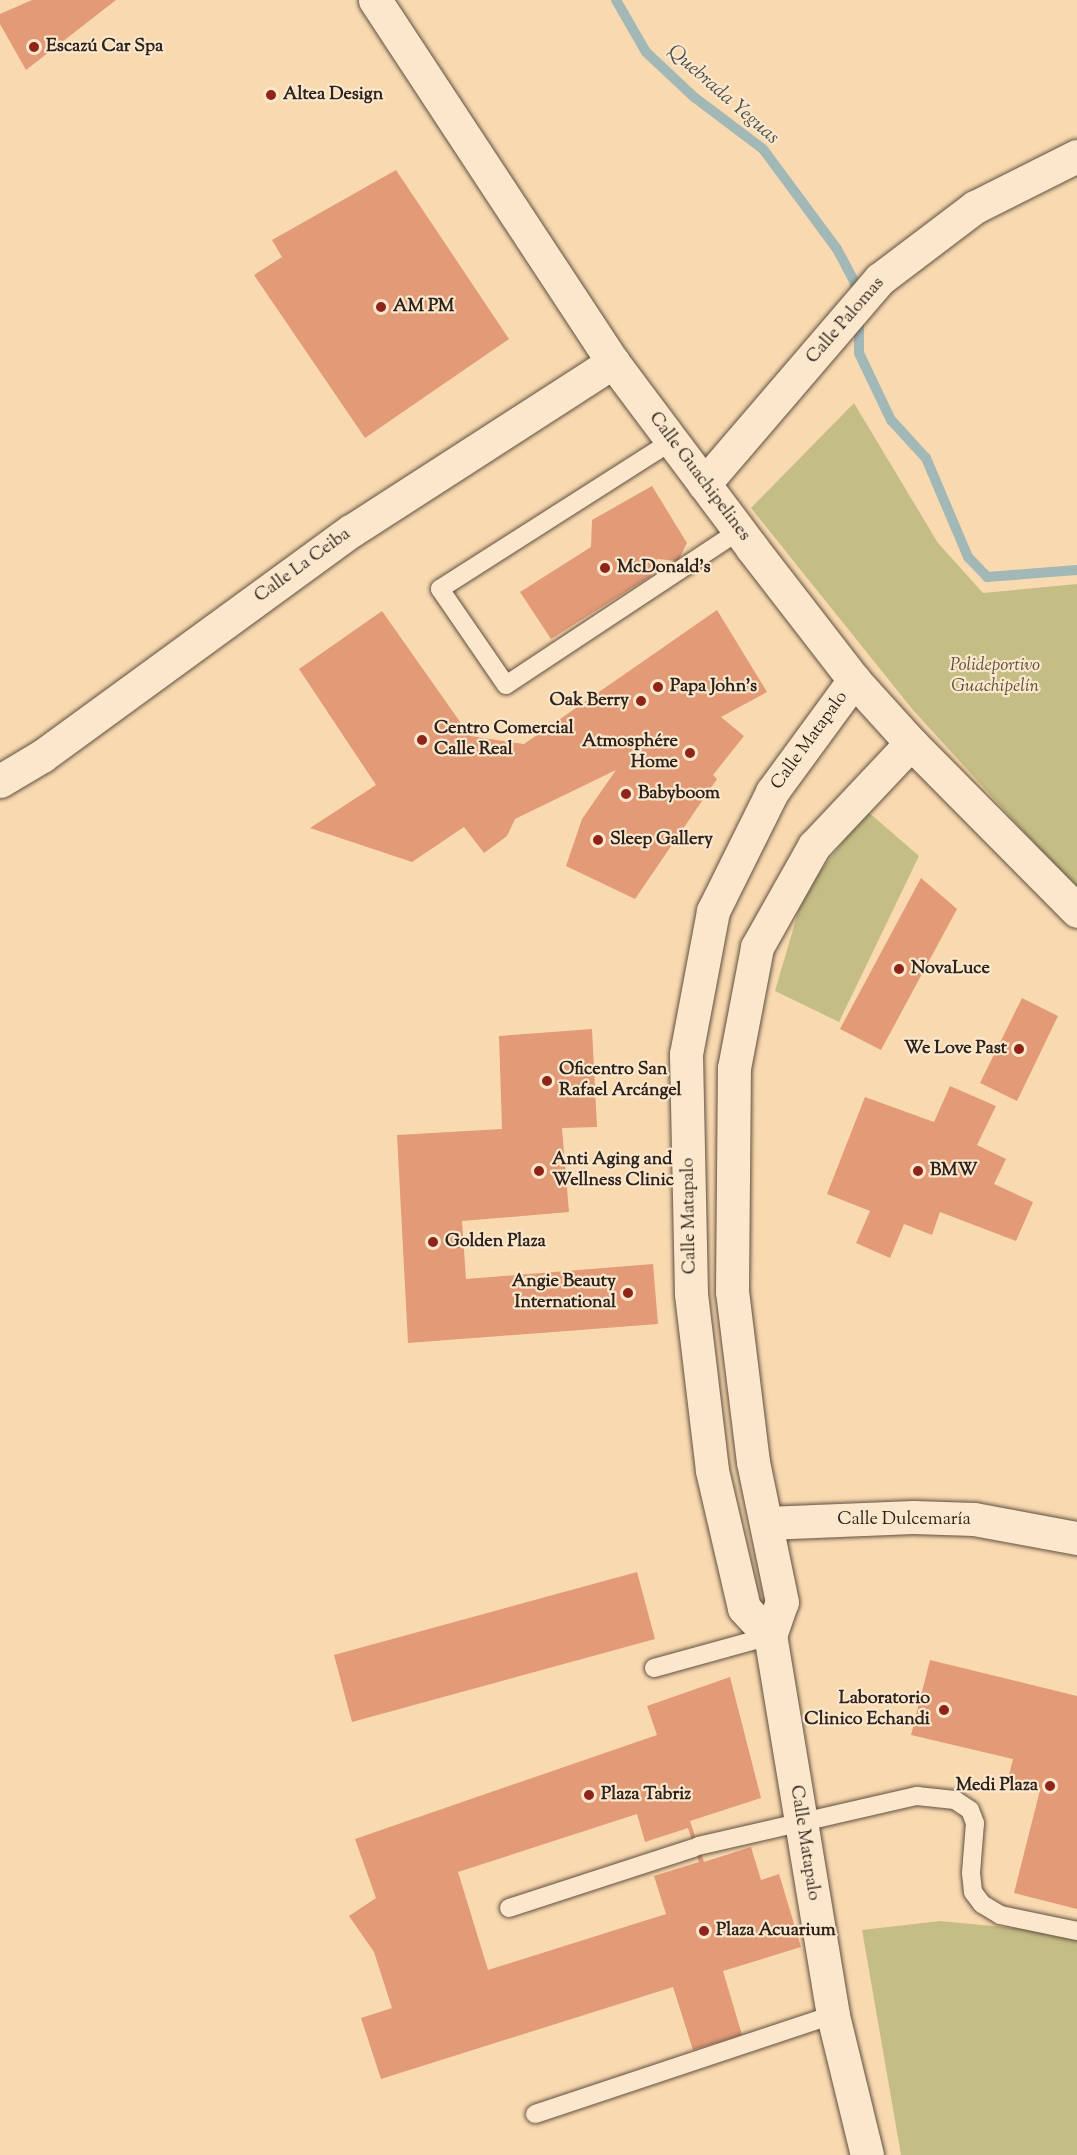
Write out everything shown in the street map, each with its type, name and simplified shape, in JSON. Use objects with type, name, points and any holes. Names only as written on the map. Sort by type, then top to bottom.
[{"type":"street","name":"Calle Guachipelines","points":[[375,0],[613,362],[739,531],[854,680],[911,743],[1077,911]]},
{"type":"street","name":"Calle Palomas","points":[[705,484],[880,279],[975,207],[1077,156]]},
{"type":"street","name":"Calle La Ceiba","points":[[0,781],[42,756],[351,531],[613,362]]},
{"type":"street","name":"Calle Matapalo","points":[[770,1635],[744,1608],[712,1470],[691,1293],[686,1053],[714,911],[772,792],[854,680]]},
{"type":"street","name":"Calle Matapalo","points":[[867,2155],[833,2015],[770,1635],[782,1602],[753,1462],[732,1292],[734,1068],[757,947],[814,846],[911,743]]},
{"type":"street","name":"Calle Dulcemaría","points":[[766,1523],[913,1517],[974,1519],[1077,1538]]},
{"type":"lane","points":[[672,441],[440,589],[506,685],[739,531]]},
{"type":"lane","points":[[654,1668],[770,1635]]},
{"type":"lane","points":[[509,1908],[696,1847],[800,1821],[917,1796],[955,1800],[970,1810],[975,1823],[971,1872],[974,1892],[982,1904],[1000,1915],[1077,1930]]},
{"type":"lane","points":[[535,2114],[833,2015]]},
{"type":"green space","name":"Polideportivo Guachipelín","points":[[854,403],[938,543],[983,593],[1077,584],[1077,890],[913,710],[751,508]]},
{"type":"green space","points":[[867,811],[919,856],[839,1022],[775,991],[804,892]]},
{"type":"green space","points":[[940,1921],[1077,1934],[1077,2155],[901,2155],[862,1930]]},
{"type":"building","name":"Escazú Car Spa","points":[[32,0],[116,0],[26,70],[0,24],[0,14]]},
{"type":"building","name":"AM PM","points":[[396,170],[509,339],[365,438],[254,275],[282,257],[272,240]]},
{"type":"building","name":"McDonald's","points":[[652,486],[687,543],[678,561],[657,559],[651,576],[551,639],[520,592],[591,547],[592,520]]},
{"type":"building","name":"Centro Comercial Calle Real","points":[[717,610],[767,692],[721,717],[744,736],[713,775],[717,779],[635,899],[566,866],[582,819],[616,770],[515,819],[507,836],[484,853],[464,827],[412,862],[310,828],[376,785],[299,669],[382,611],[470,736],[524,744]]},
{"type":"building","name":"NovaLuce","points":[[921,878],[957,909],[881,1050],[840,1029]]},
{"type":"building","name":"We Love Past","points":[[1022,998],[1058,1016],[1017,1101],[980,1083]]},
{"type":"building","name":"Golden Plaza","points":[[592,1029],[597,1127],[562,1128],[569,1212],[462,1221],[466,1279],[653,1264],[658,1324],[408,1343],[397,1135],[502,1129],[499,1036]]},
{"type":"building","name":"BMW","points":[[950,1086],[996,1106],[977,1145],[1006,1159],[994,1184],[1033,1202],[1016,1241],[940,1212],[932,1235],[904,1224],[890,1258],[856,1243],[870,1211],[827,1194],[865,1097],[934,1122]]},
{"type":"building","points":[[637,1572],[655,1639],[352,1722],[334,1655]]},
{"type":"building","name":"Medi Plaza","points":[[930,1660],[1077,1696],[1077,1909],[1014,1893],[1040,1790],[1007,1783],[1013,1759],[911,1735]]},
{"type":"building","name":"Plaza Acuarium","points":[[730,1677],[761,1798],[690,1821],[704,1862],[751,1847],[761,1880],[779,1874],[801,1947],[723,1971],[742,2035],[693,2050],[673,1987],[381,2079],[361,2018],[392,2008],[374,1952],[349,1916],[376,1898],[355,1839],[657,1735],[647,1706]],"holes":[[[637,1814],[645,1842],[688,1828],[699,1862],[654,1876],[666,1914],[488,1970],[458,1872]]]},
{"type":"waterway","name":"Quebrada Yeguas","points":[[616,0],[646,52],[694,97],[763,149],[837,249],[855,283],[857,298]]},
{"type":"waterway","name":"Quebrada Yeguas","points":[[859,313],[859,353],[891,420],[926,458],[968,557],[987,577],[1077,570]]},
{"type":"place","name":"Escazú Car Spa","points":[[34,47]]},
{"type":"place","name":"Altea Design","points":[[271,95]]},
{"type":"place","name":"AM PM","points":[[381,307]]},
{"type":"place","name":"McDonald's","points":[[605,568]]},
{"type":"place","name":"Papa John's","points":[[658,687]]},
{"type":"place","name":"Oak Berry","points":[[641,701]]},
{"type":"place","name":"Centro Comercial Calle Real","points":[[422,740]]},
{"type":"place","name":"Atmosphére Home","points":[[690,753]]},
{"type":"place","name":"Babyboom","points":[[626,794]]},
{"type":"place","name":"Sleep Gallery","points":[[598,840]]},
{"type":"place","name":"NovaLuce","points":[[899,969]]},
{"type":"place","name":"We Love Past","points":[[1019,1049]]},
{"type":"place","name":"Oficentro San Rafael Arcángel","points":[[547,1081]]},
{"type":"place","name":"Anti Aging and Wellness Clinic","points":[[539,1171]]},
{"type":"place","name":"BMW","points":[[918,1171]]},
{"type":"place","name":"Golden Plaza","points":[[433,1242]]},
{"type":"place","name":"Angie Beauty International","points":[[628,1293]]},
{"type":"place","name":"Laboratorio Clinico Echandi","points":[[944,1710]]},
{"type":"place","name":"Medi Plaza","points":[[1050,1786]]},
{"type":"place","name":"Plaza Tabriz","points":[[589,1795]]},
{"type":"place","name":"Plaza Acuarium","points":[[704,1931]]}]
